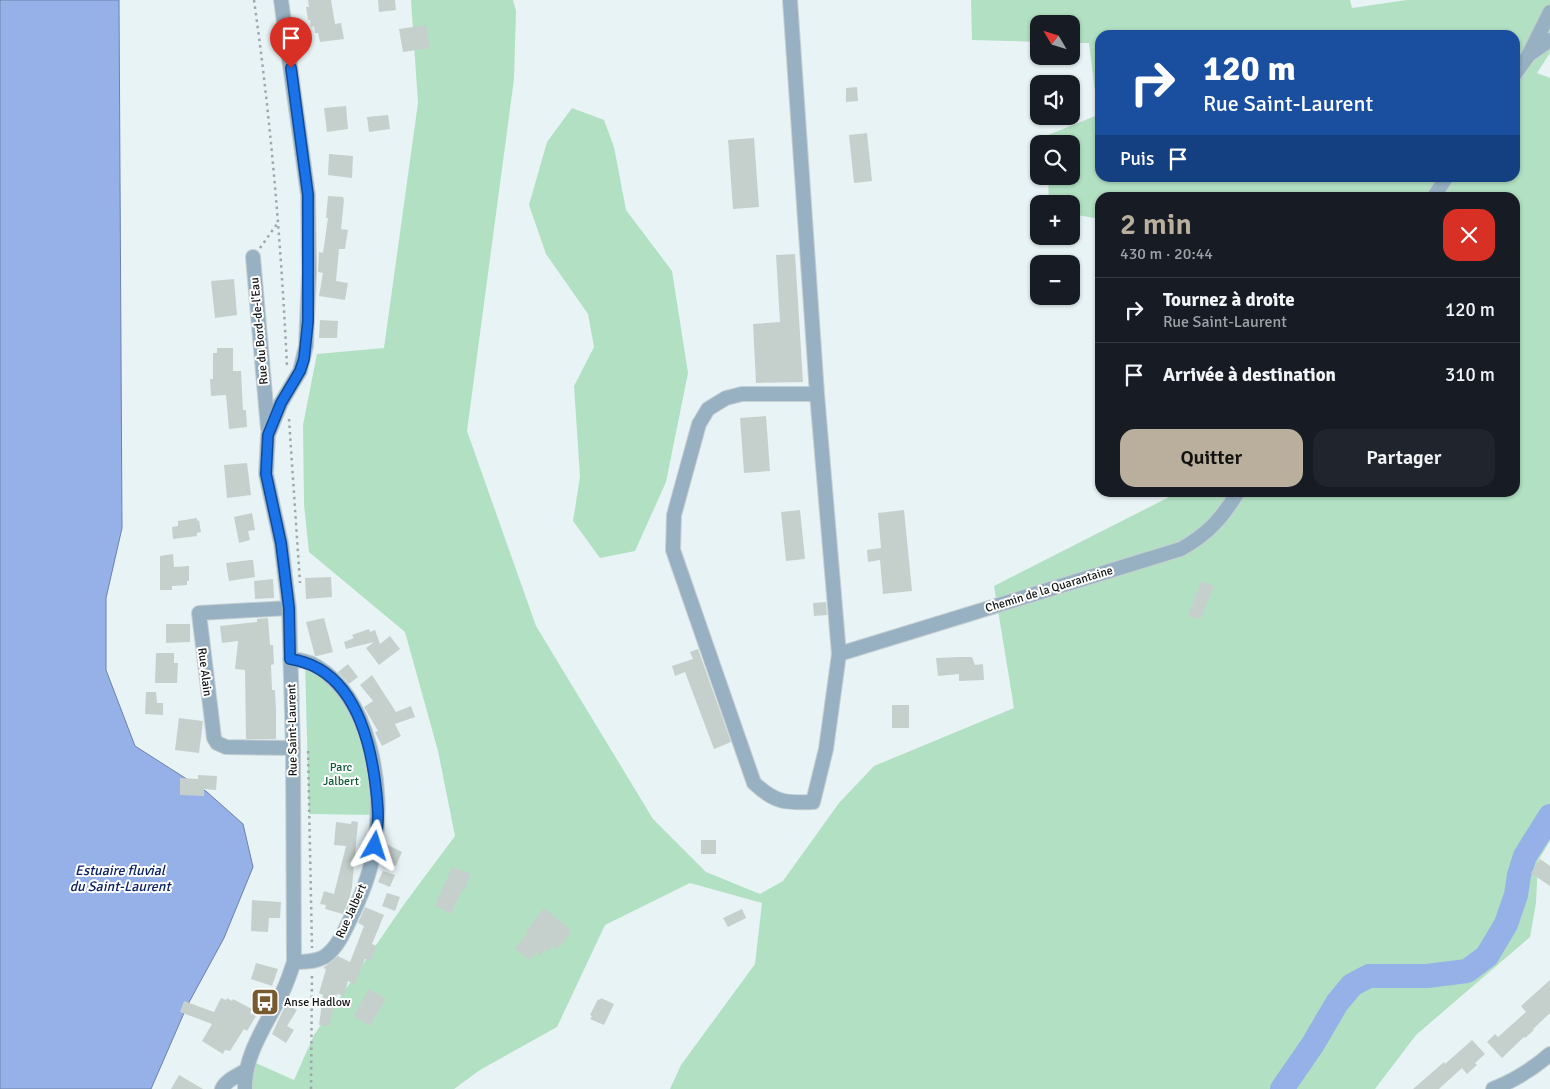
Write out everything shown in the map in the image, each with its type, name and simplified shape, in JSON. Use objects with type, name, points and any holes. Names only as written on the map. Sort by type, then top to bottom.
[{"type":"street","name":"Rue Saint-Laurent","points":[[245,1089],[245,1071],[254,1047],[282,993],[294,962],[294,748],[289,608],[281,543],[266,482],[266,464],[268,435],[281,403],[300,371],[304,359],[308,321],[308,195],[281,0]]},
{"type":"street","points":[[790,0],[817,394],[839,654],[826,749],[813,802],[788,803],[763,792],[754,783],[673,550],[674,514],[699,424],[708,409],[726,398],[742,394],[817,394]]},
{"type":"street","points":[[1520,67],[1528,56],[1550,12]]},
{"type":"street","points":[[1528,56],[1550,40]]},
{"type":"street","name":"Rue du Bord-de-l'Eau","points":[[253,257],[268,435]]},
{"type":"street","name":"Chemin de la Quarantaine","points":[[839,654],[1181,549],[1209,530],[1225,513],[1235,497]]},
{"type":"street","name":"Rue Alain","points":[[289,608],[198,613],[214,738],[217,743],[226,746],[294,748]]},
{"type":"street","name":"Rue Jalbert","points":[[290,659],[305,661],[316,666],[347,695],[359,717],[368,743],[374,771],[378,816],[375,846],[358,901],[348,925],[330,952],[322,958],[312,961],[294,962]]},
{"type":"street","points":[[1494,1089],[1522,1083],[1535,1067],[1550,1054]]},
{"type":"street","points":[[222,1089],[234,1077],[245,1071]]},
{"type":"path","points":[[253,257],[278,223]]},
{"type":"green space","points":[[411,0],[513,0],[516,11],[514,79],[467,431],[536,626],[653,819],[706,872],[760,894],[783,881],[839,803],[874,766],[1014,708],[994,586],[1169,497],[1520,497],[1520,192],[1095,192],[1095,218],[1080,216],[1080,195],[1049,195],[1048,185],[1080,185],[1080,135],[1048,135],[1073,125],[1080,125],[1080,122],[1095,116],[1095,182],[1520,182],[1520,30],[1095,30],[1095,91],[1089,43],[1080,43],[1080,15],[1030,15],[1030,42],[972,40],[971,0],[1350,0],[1352,8],[1407,0],[1550,0],[1550,53],[1537,73],[1550,78],[1550,841],[1538,861],[1536,903],[1530,937],[1416,1035],[1375,1089],[670,1089],[681,1065],[755,964],[762,903],[690,883],[605,925],[557,1027],[480,1070],[454,1089],[251,1089],[251,1061],[294,1080],[314,1035],[405,903],[455,836],[438,751],[405,632],[309,552],[304,504],[303,425],[317,354],[384,348],[418,103]]},
{"type":"green space","points":[[572,108],[604,120],[614,147],[626,210],[672,271],[688,373],[666,482],[635,551],[600,558],[573,521],[580,477],[574,386],[594,347],[588,314],[546,254],[529,205],[547,142]]},
{"type":"green space","name":"Parc Jalbert","points":[[305,661],[316,666],[359,717],[378,815],[309,814]]},
{"type":"water","name":"Estuaire fluvial du Saint-Laurent","points":[[0,0],[119,0],[122,528],[106,598],[106,670],[135,746],[207,792],[243,824],[253,867],[224,938],[187,1006],[151,1089],[0,1089]]},
{"type":"building","points":[[308,0],[331,0],[335,24],[341,23],[344,39],[320,42],[318,33],[315,33],[314,26],[311,27],[310,20],[308,20],[306,7],[309,7]]},
{"type":"building","points":[[378,0],[395,0],[396,10],[379,12]]},
{"type":"building","points":[[426,25],[430,48],[403,52],[399,29]]},
{"type":"building","points":[[857,87],[858,101],[846,102],[846,88]]},
{"type":"building","points":[[346,106],[348,129],[327,132],[324,108]]},
{"type":"building","points":[[388,115],[390,129],[369,132],[367,117]]},
{"type":"building","points":[[867,133],[872,181],[854,183],[849,135]]},
{"type":"building","points":[[754,138],[759,207],[733,209],[728,140]]},
{"type":"building","points":[[329,154],[353,156],[352,178],[328,175]]},
{"type":"building","points":[[328,196],[343,197],[344,200],[341,229],[348,230],[345,249],[339,249],[336,281],[348,283],[345,300],[319,296],[323,273],[318,272],[319,252],[323,253],[328,218],[326,218]]},
{"type":"building","points":[[795,254],[803,382],[756,383],[753,324],[780,322],[776,255]]},
{"type":"building","points":[[234,279],[237,315],[215,318],[211,281]]},
{"type":"building","points":[[320,320],[338,321],[337,338],[319,338]]},
{"type":"building","points":[[217,348],[233,348],[233,371],[241,371],[243,410],[246,410],[247,427],[229,429],[226,395],[211,396],[210,379],[213,379],[213,353],[217,353]]},
{"type":"building","points":[[766,416],[770,471],[744,473],[740,418]]},
{"type":"building","points":[[247,463],[251,495],[227,498],[224,465]]},
{"type":"building","points":[[800,510],[805,559],[786,561],[781,512]]},
{"type":"building","points":[[904,510],[912,591],[883,594],[880,560],[868,562],[867,550],[881,548],[878,513]]},
{"type":"building","points":[[252,513],[255,530],[248,531],[250,540],[239,543],[234,517]]},
{"type":"building","points":[[197,518],[201,532],[197,533],[197,536],[173,539],[172,527],[178,526],[178,521]]},
{"type":"building","points":[[173,554],[174,567],[189,566],[189,581],[187,581],[187,585],[172,586],[172,590],[160,590],[160,556]]},
{"type":"building","points":[[253,560],[255,577],[229,581],[226,563]]},
{"type":"building","points":[[331,577],[332,597],[306,599],[305,578]]},
{"type":"building","points":[[273,579],[274,598],[255,599],[254,581]]},
{"type":"building","points":[[1201,581],[1214,586],[1200,620],[1188,616]]},
{"type":"building","points":[[826,602],[827,615],[814,616],[813,603]]},
{"type":"building","points":[[268,618],[270,645],[273,645],[274,664],[271,665],[272,690],[275,690],[276,739],[246,739],[245,670],[235,669],[238,641],[222,643],[220,626],[257,622],[257,619]]},
{"type":"building","points":[[324,618],[333,652],[315,656],[306,622]]},
{"type":"building","points":[[166,624],[190,624],[190,642],[166,643]]},
{"type":"building","points":[[369,629],[370,632],[375,630],[380,644],[390,636],[400,649],[379,665],[366,648],[374,642],[346,649],[344,642],[354,638],[352,635]]},
{"type":"building","points":[[698,649],[731,742],[714,749],[685,672],[675,676],[672,666],[693,659],[690,652]]},
{"type":"building","points":[[156,653],[174,653],[174,663],[178,663],[177,683],[155,683]]},
{"type":"building","points":[[972,657],[975,665],[983,664],[984,680],[959,681],[959,674],[938,676],[936,658]]},
{"type":"building","points":[[348,664],[358,677],[349,684],[338,672]]},
{"type":"building","points":[[372,675],[396,712],[411,706],[415,717],[395,724],[401,736],[382,746],[375,732],[378,731],[364,707],[373,701],[360,685]]},
{"type":"building","points":[[146,692],[156,692],[157,703],[163,703],[163,715],[145,714]]},
{"type":"building","points":[[892,705],[909,705],[909,728],[892,728]]},
{"type":"building","points":[[179,718],[203,721],[199,753],[175,750]]},
{"type":"building","points":[[198,775],[217,776],[216,790],[204,789],[204,796],[180,795],[180,778],[198,779]]},
{"type":"building","points":[[352,821],[358,822],[352,887],[343,914],[325,909],[326,905],[320,904],[324,891],[334,894],[346,846],[334,845],[336,822],[351,824]]},
{"type":"building","points":[[701,840],[716,840],[716,854],[701,854]]},
{"type":"building","points":[[384,843],[402,852],[396,866],[381,859]]},
{"type":"building","points":[[1540,859],[1550,866],[1550,886],[1531,873]]},
{"type":"building","points":[[452,867],[471,874],[451,914],[435,906]]},
{"type":"building","points":[[383,871],[395,875],[390,887],[378,882]]},
{"type":"building","points":[[387,893],[400,897],[395,911],[382,906]]},
{"type":"building","points":[[252,900],[281,902],[280,918],[269,918],[268,932],[251,931]]},
{"type":"building","points":[[365,907],[384,915],[372,944],[377,946],[371,961],[365,959],[355,984],[348,981],[344,996],[337,994],[329,1026],[319,1025],[323,995],[319,993],[326,969],[323,968],[338,956],[350,962],[364,926],[358,923]]},
{"type":"building","points":[[544,908],[570,929],[568,932],[570,934],[557,950],[552,946],[548,952],[545,949],[539,957],[536,952],[530,960],[515,949]]},
{"type":"building","points":[[742,909],[746,918],[728,927],[723,918]]},
{"type":"building","points":[[256,963],[278,969],[272,986],[251,979]]},
{"type":"building","points":[[1550,980],[1550,1013],[1502,1058],[1487,1042],[1495,1034],[1498,1037],[1526,1012],[1521,1006]]},
{"type":"building","points":[[369,989],[386,999],[370,1026],[353,1016]]},
{"type":"building","points":[[221,998],[226,1000],[227,998],[232,1001],[233,999],[252,1009],[250,1013],[256,1016],[247,1031],[244,1029],[230,1051],[225,1050],[223,1054],[202,1041],[212,1024],[180,1012],[184,1001],[214,1012]]},
{"type":"building","points":[[601,998],[614,1004],[604,1025],[590,1019],[598,999],[600,1000]]},
{"type":"building","points":[[286,1004],[297,1010],[287,1026],[294,1030],[286,1043],[272,1034]]},
{"type":"building","points":[[1472,1040],[1485,1054],[1467,1074],[1462,1068],[1439,1089],[1413,1089],[1444,1062],[1445,1064]]},
{"type":"building","points":[[179,1075],[203,1089],[171,1089]]},
{"type":"waterway","points":[[1282,1089],[1313,1044],[1337,1003],[1352,985],[1369,976],[1427,976],[1467,971],[1487,956],[1506,924],[1516,895],[1519,875],[1525,856],[1550,816]]},
{"type":"place","name":"Anse Hadlow","points":[[265,1002]]},
{"type":"route","points":[[291,68],[308,195],[308,321],[304,359],[300,371],[281,403],[268,435],[266,482],[281,543],[289,608],[290,659],[305,661],[316,666],[331,678],[347,695],[359,717],[368,743],[374,771],[378,816],[375,846]]}]
